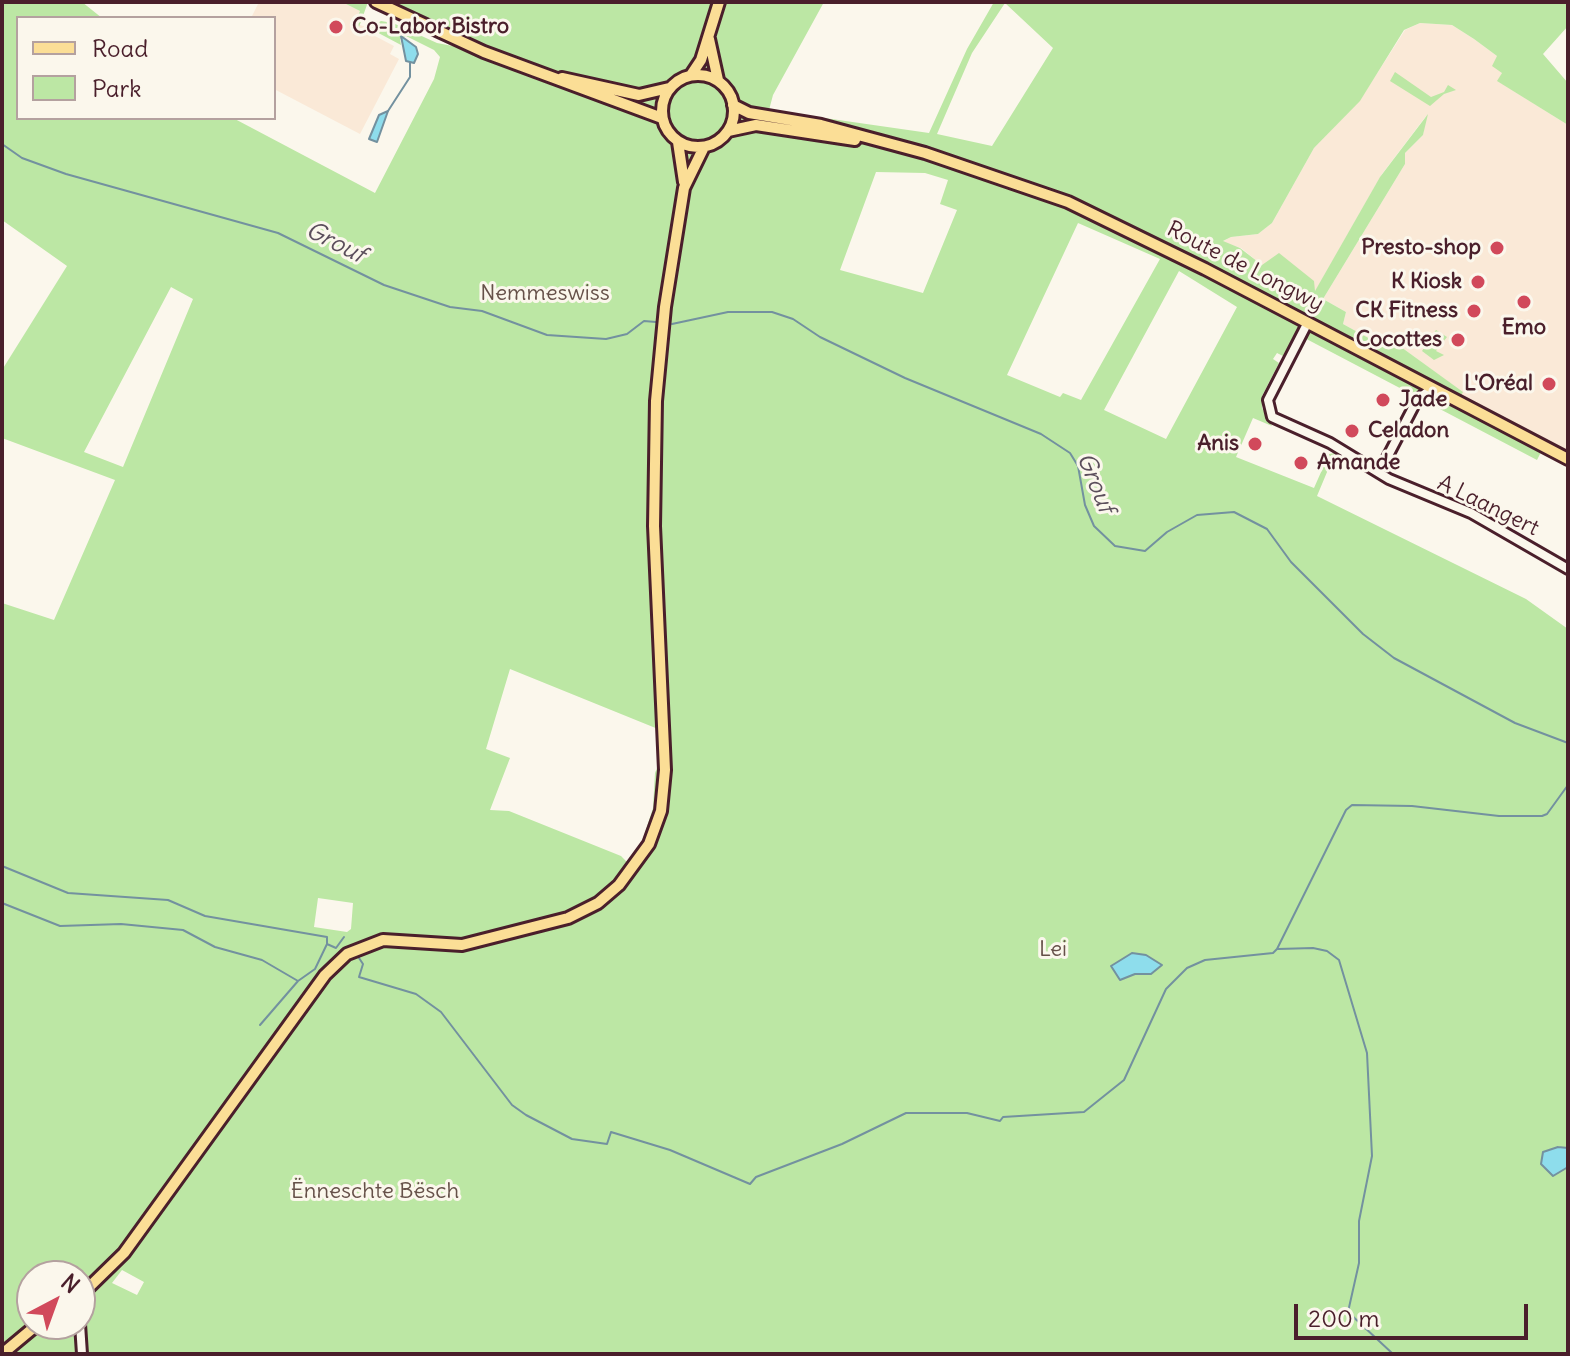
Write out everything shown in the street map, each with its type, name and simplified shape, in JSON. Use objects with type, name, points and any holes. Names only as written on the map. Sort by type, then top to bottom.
[{"type":"main road","points":[[376,2],[484,52],[662,118]]},
{"type":"main road","points":[[560,78],[577,79],[639,95],[669,88],[691,75],[709,37],[719,2]]},
{"type":"main road","points":[[684,188],[704,147],[728,131],[733,105],[725,87],[718,80],[709,37]]},
{"type":"main road","points":[[691,75],[718,80]]},
{"type":"main road","points":[[96,1280],[124,1253],[325,975],[347,954],[383,940],[462,945],[568,918],[598,903],[619,885],[649,844],[661,811],[665,770],[654,526],[656,401],[665,307],[684,188],[678,142],[662,118],[662,102],[669,88]]},
{"type":"main road","name":"Route de Longwy","points":[[733,105],[749,113],[821,125],[889,143],[1068,202],[1308,322],[1568,459]]},
{"type":"main road","name":"Route de Longwy","points":[[728,131],[756,125],[889,143]]},
{"type":"main road","points":[[678,142],[704,147]]},
{"type":"main road","points":[[2,1354],[19,1340]]},
{"type":"street","name":"A Laangert","points":[[1308,322],[1271,392],[1268,409],[1279,423],[1330,443],[1379,473],[1471,513],[1568,569]]},
{"type":"street","points":[[1379,473],[1417,400],[1432,388]]},
{"type":"shaded area","points":[[259,2],[342,2],[360,11],[354,23],[369,28],[373,35],[394,46],[390,54],[399,59],[360,134],[276,90],[276,16],[252,16]]},
{"type":"shaded area","points":[[1420,23],[1452,25],[1474,39],[1497,56],[1502,73],[1498,81],[1568,125],[1568,466],[1541,452],[1544,447],[1458,401],[1462,392],[1401,347],[1383,346],[1343,324],[1346,312],[1323,299],[1405,164],[1405,153],[1423,135],[1426,116],[1382,174],[1315,292],[1262,265],[1241,248],[1222,242],[1231,237],[1258,234],[1272,223],[1314,148],[1360,100],[1405,30]]},
{"type":"green space","points":[[2,2],[82,2],[100,16],[16,16],[16,120],[237,120],[375,193],[434,79],[440,57],[434,50],[406,36],[400,39],[401,45],[369,28],[381,21],[393,23],[437,43],[479,51],[376,2],[824,2],[773,95],[769,110],[929,133],[967,49],[994,2],[1568,2],[1568,26],[1543,54],[1568,83],[1568,125],[1497,81],[1502,73],[1492,66],[1497,56],[1474,39],[1452,25],[1420,23],[1404,30],[1360,101],[1314,148],[1272,223],[1258,234],[1223,241],[1240,248],[1262,265],[1279,253],[1314,281],[1315,291],[1380,177],[1428,114],[1423,135],[1405,153],[1405,164],[1323,299],[1346,312],[1343,324],[1383,346],[1401,347],[1463,392],[1458,401],[1544,446],[1537,460],[1295,333],[1283,356],[1277,353],[1273,359],[1279,363],[1262,396],[1262,408],[1272,426],[1253,418],[1236,457],[1314,488],[1329,454],[1335,453],[1317,496],[1526,599],[1568,629],[1568,1354],[2,1354],[2,603],[54,620],[115,480],[2,438],[2,370],[67,266],[2,220]],"holes":[[[1005,3],[1053,48],[992,146],[937,134],[972,53]],[[876,172],[925,173],[948,180],[940,204],[957,210],[923,293],[840,270]],[[1078,223],[1160,259],[1081,400],[1063,393],[1060,397],[1007,375]],[[1179,271],[1237,307],[1166,439],[1104,410]],[[171,287],[193,299],[123,467],[84,452]],[[510,669],[658,729],[659,763],[655,773],[653,808],[642,842],[628,863],[621,856],[509,811],[490,810],[510,758],[486,749]],[[318,898],[353,903],[351,929],[347,932],[314,927]],[[122,1270],[144,1282],[137,1295],[112,1283]]]},
{"type":"green space","points":[[342,2],[368,2],[359,27],[354,24],[360,11]]},
{"type":"green space","points":[[1395,72],[1431,97],[1444,92],[1448,85],[1456,90],[1444,94],[1430,106],[1390,81]]},
{"type":"green space","points":[[1436,330],[1447,337],[1436,351],[1444,355],[1434,360],[1422,351]]},
{"type":"water","points":[[401,36],[416,47],[418,54],[414,63],[406,61]]},
{"type":"water","points":[[388,111],[377,142],[369,139],[379,115]]},
{"type":"water","points":[[1132,953],[1146,955],[1162,965],[1151,974],[1135,974],[1120,980],[1111,966]]},
{"type":"water","points":[[1558,1147],[1568,1148],[1568,1167],[1553,1176],[1541,1164],[1543,1152]]},
{"type":"waterway","points":[[388,111],[410,77],[410,63]]},
{"type":"waterway","name":"Grouf","points":[[2,144],[22,158],[66,174],[278,233],[384,285],[450,307],[482,311],[547,335],[606,339],[627,334],[644,321],[656,322]]},
{"type":"waterway","name":"Grouf","points":[[672,324],[728,312],[772,312],[793,319],[820,337],[905,378],[1041,434],[1070,453],[1078,466],[1085,505],[1094,526],[1115,546],[1145,551],[1167,532],[1197,515],[1234,512],[1267,529],[1291,562],[1363,634],[1394,658],[1515,723],[1568,743]]},
{"type":"waterway","points":[[359,958],[363,964],[359,977],[416,994],[441,1012],[512,1105],[526,1115],[572,1139],[607,1144],[611,1132],[670,1150],[750,1184],[756,1177],[842,1144],[906,1113],[967,1113],[1000,1121],[1003,1117],[1084,1112],[1124,1080],[1166,989],[1187,968],[1205,960],[1273,953],[1277,949],[1346,810],[1352,805],[1412,806],[1499,816],[1542,816],[1547,814],[1568,785]]},
{"type":"waterway","points":[[2,866],[68,893],[168,900],[205,916],[327,937],[327,944],[336,948],[344,937]]},
{"type":"waterway","points":[[2,903],[60,926],[121,924],[183,930],[215,947],[262,960],[298,981],[315,969],[327,944]]},
{"type":"waterway","points":[[1278,949],[1313,948],[1327,951],[1339,960],[1367,1053],[1372,1156],[1359,1221],[1359,1263],[1348,1312],[1393,1354]]},
{"type":"waterway","points":[[260,1025],[298,981]]},
{"type":"place","name":"Co-Labor Bistro","points":[[336,27]]},
{"type":"place","name":"Presto-shop","points":[[1497,248]]},
{"type":"place","name":"K Kiosk","points":[[1478,282]]},
{"type":"place","name":"Emo","points":[[1524,302]]},
{"type":"place","name":"CK Fitness","points":[[1474,311]]},
{"type":"place","name":"Cocottes","points":[[1458,340]]},
{"type":"place","name":"L'Oréal","points":[[1549,384]]},
{"type":"place","name":"Jade","points":[[1383,400]]},
{"type":"place","name":"Celadon","points":[[1352,431]]},
{"type":"place","name":"Anis","points":[[1255,444]]},
{"type":"place","name":"Amande","points":[[1301,463]]},
{"type":"park label","name":"Nemmeswiss","points":[[545,294]]},
{"type":"park label","name":"Lei","points":[[1053,950]]},
{"type":"park label","name":"Ënneschte Bësch","points":[[375,1192]]}]
